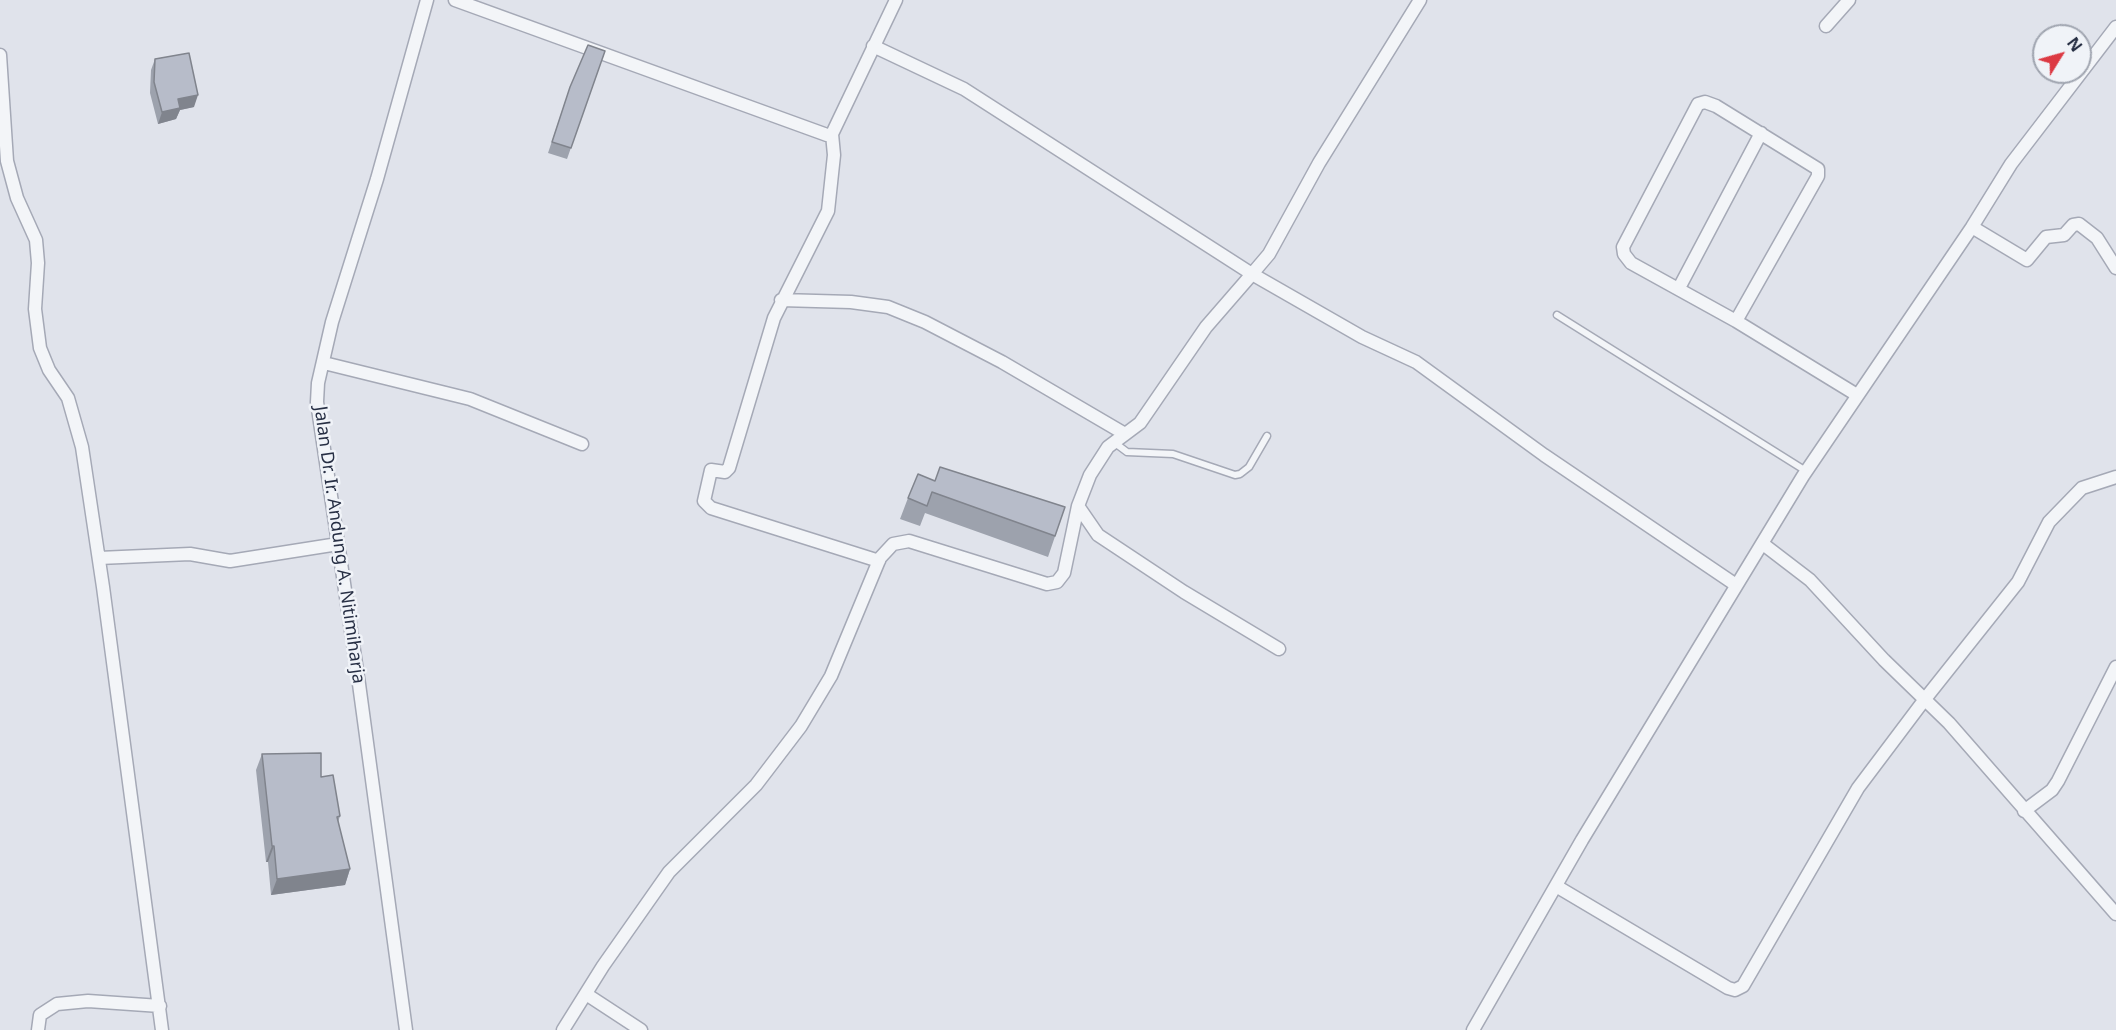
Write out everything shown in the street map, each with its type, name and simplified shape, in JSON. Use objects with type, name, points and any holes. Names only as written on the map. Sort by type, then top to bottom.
[{"type":"street","name":"Jalan Dr. Ir. Andung A. Nitimiharja","points":[[406,1030],[317,402],[318,383],[332,322],[377,179],[427,0]]},
{"type":"street","points":[[455,0],[807,129],[832,134]]},
{"type":"street","points":[[879,561],[711,508],[704,501],[711,470],[725,472],[729,468],[781,300],[830,204],[834,155],[832,134],[896,0]]},
{"type":"street","points":[[563,1030],[669,872],[756,785],[801,726],[831,676],[879,561],[893,544],[909,541],[1047,584],[1057,582],[1064,573],[1078,506],[1090,476],[1108,447],[1140,423],[1206,327],[1269,254],[1319,163],[1420,0]]},
{"type":"street","points":[[1826,26],[1849,0]]},
{"type":"street","points":[[1473,1030],[1556,886],[1806,471],[1972,227],[2012,164],[2116,27]]},
{"type":"street","points":[[873,46],[964,89],[1252,274],[1362,337],[1416,363],[1544,455],[1736,585]]},
{"type":"street","points":[[0,55],[7,161],[16,198],[36,240],[38,262],[35,309],[40,348],[49,370],[68,398],[76,420],[99,558],[162,1030]]},
{"type":"street","points":[[1736,321],[1818,176],[1818,169],[1716,106],[1705,102],[1698,104],[1623,247],[1624,254],[1631,263],[1736,321],[1857,395]]},
{"type":"street","points":[[1679,288],[1761,133]]},
{"type":"street","points":[[1972,227],[2028,260],[2046,237],[2064,235],[2073,225],[2079,224],[2097,238],[2116,268]]},
{"type":"street","points":[[781,300],[851,302],[888,307],[925,322],[1002,362],[1125,434]]},
{"type":"street","points":[[324,363],[470,399],[582,444]]},
{"type":"street","points":[[1556,886],[1728,988],[1735,990],[1743,986],[1858,788],[2018,582],[2049,522],[2059,509],[2082,488],[2116,477]]},
{"type":"street","points":[[1078,506],[1098,535],[1184,592],[1279,649]]},
{"type":"street","points":[[99,558],[190,554],[230,561],[338,544]]},
{"type":"street","points":[[1763,544],[1810,580],[1884,660],[1950,723],[2024,811],[2116,914]]},
{"type":"street","points":[[2024,811],[2058,781],[2116,667]]},
{"type":"street","points":[[586,994],[641,1030]]},
{"type":"street","points":[[38,1030],[40,1015],[57,1004],[88,1001],[160,1006]]},
{"type":"lane","points":[[1557,315],[1806,471]]},
{"type":"lane","points":[[1114,442],[1126,452],[1173,454],[1235,475],[1249,467],[1266,436]]},
{"type":"building","points":[[588,45],[605,51],[571,148],[552,142],[570,87]]},
{"type":"building","points":[[189,53],[198,95],[178,99],[180,108],[162,112],[154,82],[155,59]]},
{"type":"building","points":[[940,467],[1065,507],[1055,536],[932,492],[927,506],[908,498],[918,474],[935,481]]},
{"type":"building","points":[[321,753],[321,777],[333,775],[340,816],[337,817],[350,869],[277,879],[262,754]]}]
